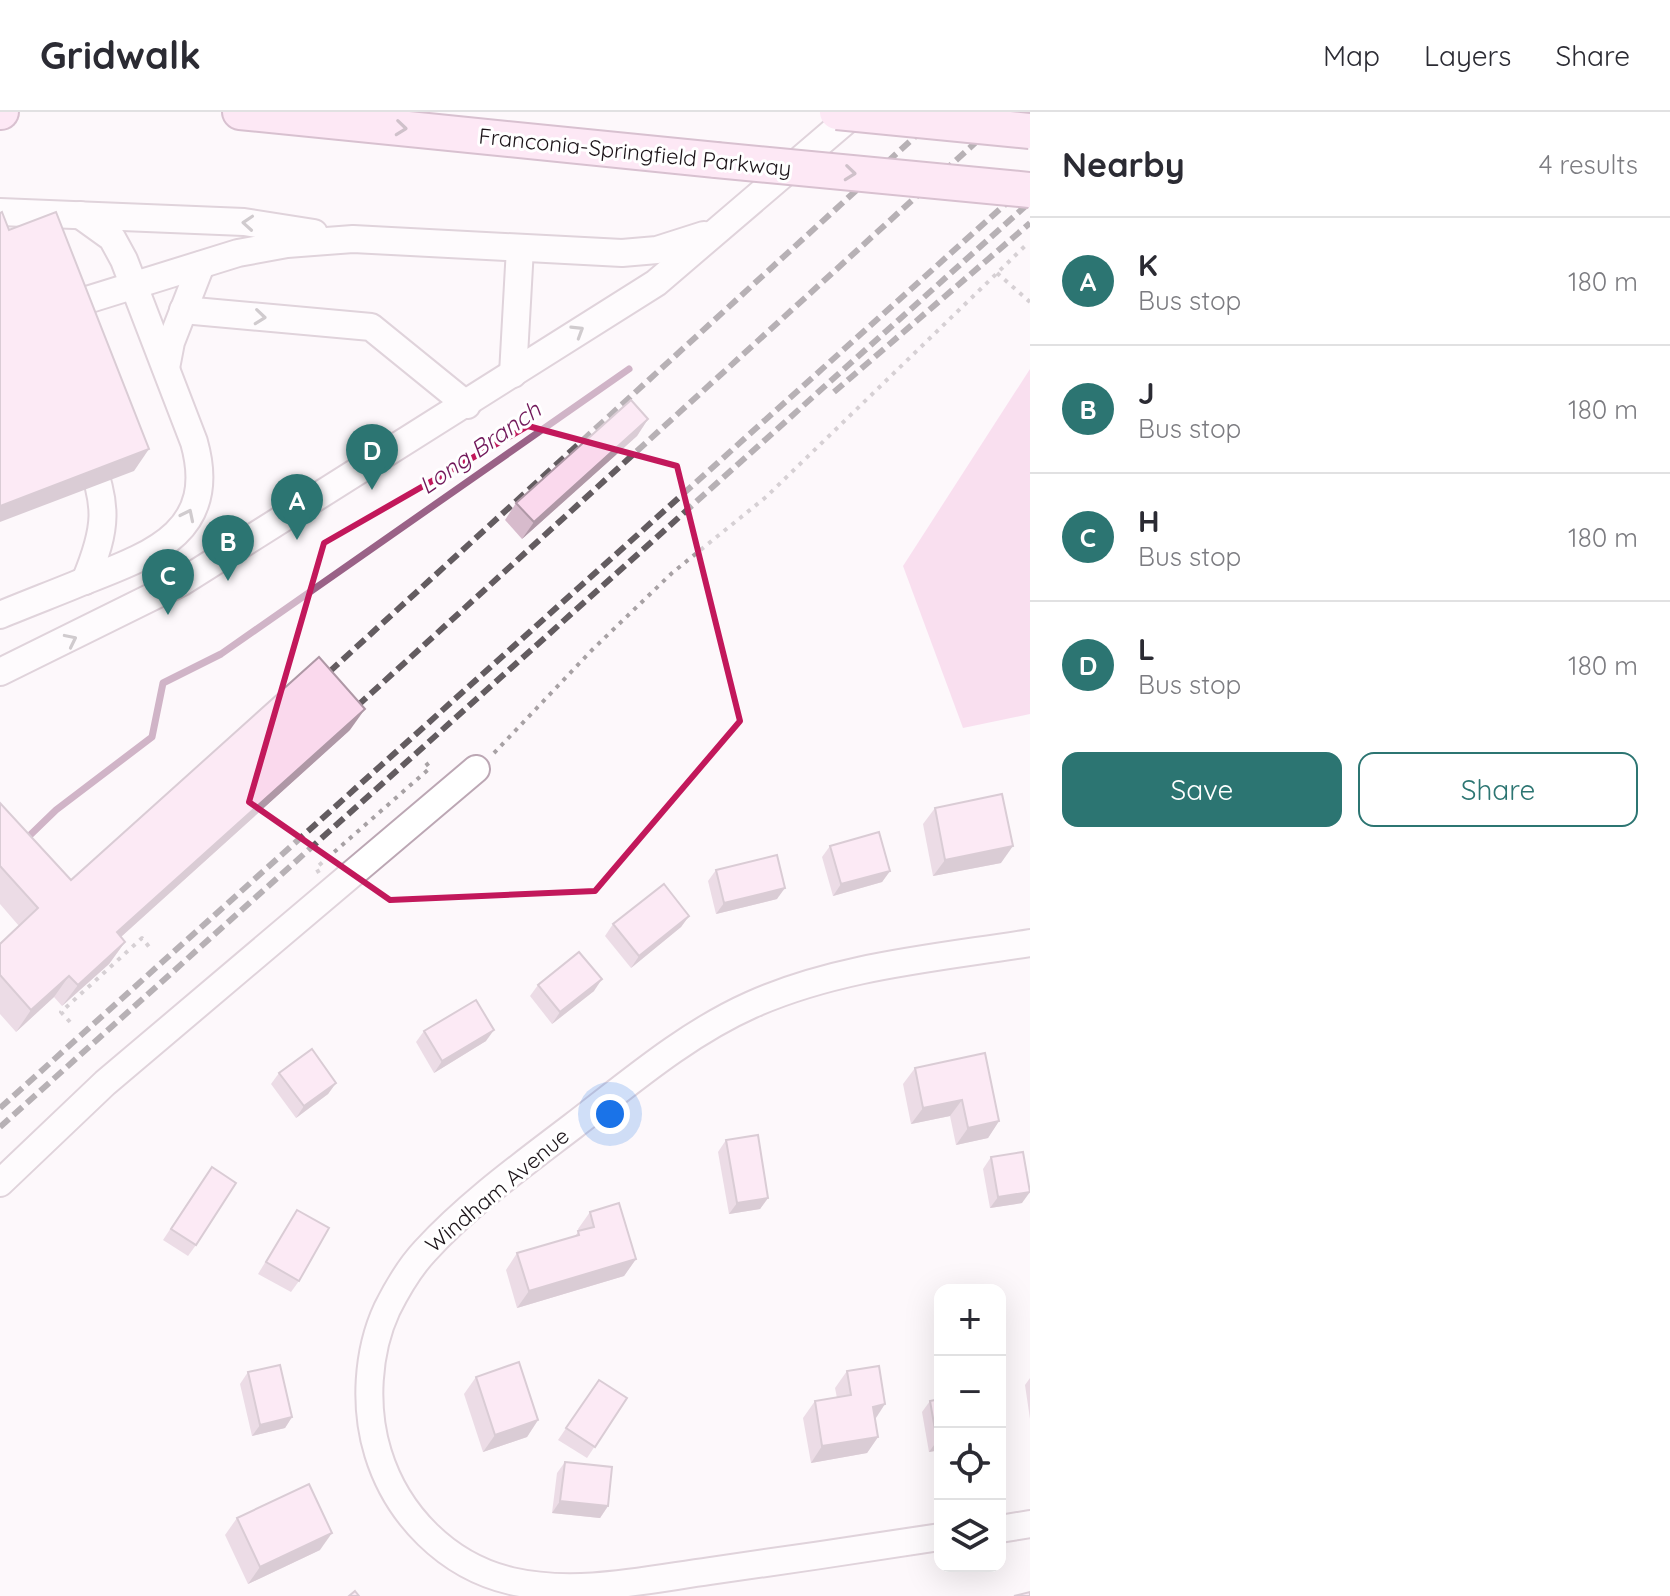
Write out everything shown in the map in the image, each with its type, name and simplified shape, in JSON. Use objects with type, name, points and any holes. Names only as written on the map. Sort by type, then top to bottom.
[{"type":"main road","name":"Franconia-Springfield Parkway","points":[[240,112],[1030,190]]},
{"type":"main road","points":[[837,112],[911,116],[1030,131]]},
{"type":"street","points":[[0,672],[182,582],[656,283],[762,196],[856,112]]},
{"type":"street","points":[[0,212],[254,223],[353,239],[640,252],[671,246],[722,226]]},
{"type":"street","points":[[0,615],[161,548],[173,539],[190,515],[198,483],[198,454],[134,286],[112,238],[80,215]]},
{"type":"street","points":[[0,327],[34,314],[265,247],[353,239]]},
{"type":"street","points":[[513,374],[520,248]]},
{"type":"street","points":[[166,368],[183,310],[201,265]]},
{"type":"street","points":[[183,310],[371,327],[467,405]]},
{"type":"street","points":[[34,314],[45,342]]},
{"type":"street","points":[[77,426],[98,482],[105,523],[85,581]]},
{"type":"street","points":[[0,1183],[105,1083],[476,769]]},
{"type":"street","name":"Windham Avenue","points":[[934,1538],[594,1586],[536,1586],[492,1575],[436,1543],[407,1512],[393,1490],[373,1434],[371,1368],[376,1340],[387,1309],[424,1252],[527,1161],[679,1047],[751,1005],[825,979],[1030,943]]},
{"type":"street","points":[[1006,1528],[1030,1524]]},
{"type":"path","points":[[476,769],[511,738],[592,650],[672,573],[766,497],[1025,246]]},
{"type":"path","points":[[997,273],[1030,302]]},
{"type":"path","points":[[70,1022],[61,1012],[96,979],[142,938],[150,948]]},
{"type":"path","points":[[88,970],[96,979]]},
{"type":"highlighted area","points":[[528,426],[677,466],[740,721],[595,891],[390,900],[249,802],[324,543]]},
{"type":"shaded area","points":[[1030,369],[1030,714],[963,728],[903,566]]},
{"type":"building","points":[[56,212],[149,449],[0,506],[0,213],[9,230]]},
{"type":"building","points":[[631,400],[648,419],[534,522],[516,503]]},
{"type":"building","points":[[319,657],[365,709],[117,932],[125,942],[78,985],[69,976],[31,1010],[0,975],[0,944],[38,908],[0,866],[0,803],[71,880]]},
{"type":"building","points":[[1002,794],[1013,846],[945,860],[935,808]]},
{"type":"building","points":[[879,832],[890,871],[841,884],[830,846]]},
{"type":"building","points":[[777,855],[785,888],[724,903],[716,870]]},
{"type":"building","points":[[664,884],[689,916],[639,956],[613,924]]},
{"type":"building","points":[[579,952],[602,979],[560,1012],[538,985]]},
{"type":"building","points":[[476,1000],[494,1030],[442,1061],[424,1031]]},
{"type":"building","points":[[312,1049],[336,1083],[304,1106],[279,1073]]},
{"type":"building","points":[[985,1053],[999,1121],[968,1128],[962,1100],[923,1108],[915,1068]]},
{"type":"building","points":[[758,1135],[768,1198],[737,1203],[726,1140]]},
{"type":"building","points":[[1023,1152],[1030,1192],[998,1197],[991,1157]]},
{"type":"building","points":[[212,1167],[236,1183],[196,1245],[171,1229]]},
{"type":"building","points":[[619,1203],[636,1259],[529,1291],[517,1253],[579,1235],[578,1231],[594,1227],[590,1212]]},
{"type":"building","points":[[297,1210],[329,1228],[299,1281],[266,1262]]},
{"type":"building","points":[[519,1362],[538,1420],[495,1435],[476,1377]]},
{"type":"building","points":[[280,1365],[292,1417],[260,1425],[248,1372]]},
{"type":"building","points":[[879,1366],[885,1404],[873,1407],[878,1437],[822,1446],[815,1401],[851,1395],[847,1371]]},
{"type":"building","points":[[599,1380],[627,1398],[595,1447],[566,1428]]},
{"type":"building","points":[[934,1400],[934,1424],[930,1401]]},
{"type":"building","points":[[565,1462],[612,1467],[608,1506],[560,1501]]},
{"type":"building","points":[[309,1484],[332,1533],[260,1567],[237,1518]]},
{"type":"waterway","name":"Long Branch","points":[[25,840],[56,810],[152,737],[163,683],[221,654],[629,369]]},
{"type":"railway","points":[[316,684],[942,112]]},
{"type":"railway","points":[[344,718],[1009,112]]},
{"type":"railway","points":[[0,1108],[1030,182]]},
{"type":"railway","points":[[0,1127],[1030,202]]},
{"type":"railway","points":[[834,392],[1030,223]]},
{"type":"place","name":"L","points":[[372,490]]},
{"type":"place","name":"K","points":[[297,540]]},
{"type":"place","name":"J","points":[[228,581]]},
{"type":"place","name":"H","points":[[168,615]]}]
